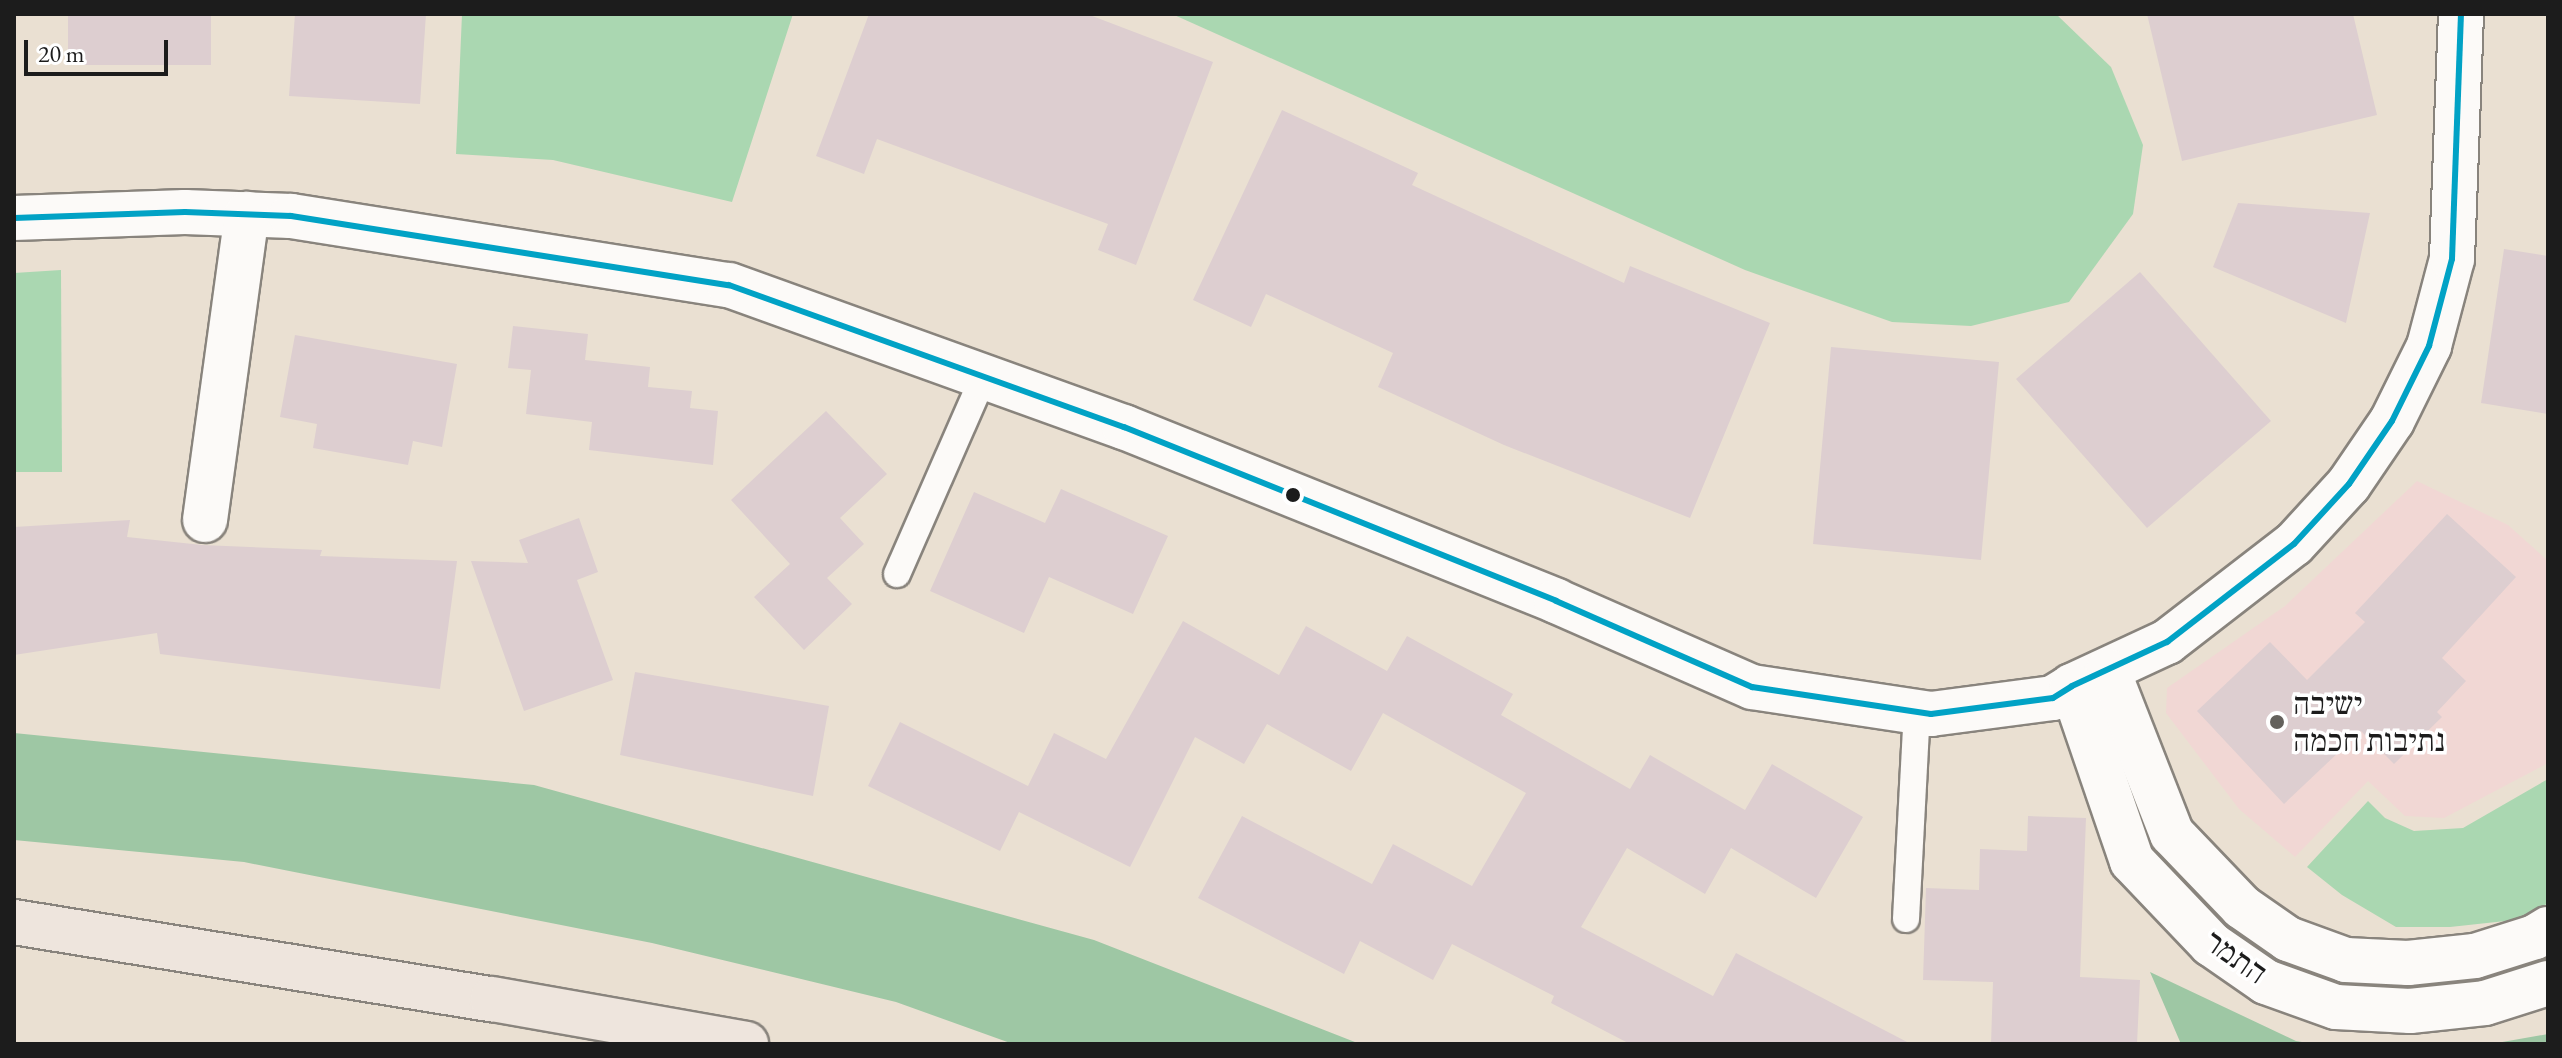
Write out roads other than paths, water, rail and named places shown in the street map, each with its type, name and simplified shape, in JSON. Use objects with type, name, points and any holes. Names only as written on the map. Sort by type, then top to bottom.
[{"type":"main road","points":[[14,922],[507,1001],[746,1044]]},
{"type":"street","points":[[14,218],[185,212],[291,216],[415,233],[729,285],[1138,433],[1556,601],[1752,687],[1931,714],[2053,698],[2167,642],[2294,544],[2349,484],[2392,421],[2429,346],[2452,259],[2461,14]]},
{"type":"street","points":[[205,520],[247,214]]},
{"type":"street","name":"התמר","points":[[2090,678],[2172,834],[2242,907],[2288,939],[2346,960],[2408,963],[2475,956],[2535,937],[2548,929]]},
{"type":"street","name":"התמר","points":[[2090,678],[2132,861],[2211,944],[2266,982],[2336,1007],[2410,1011],[2485,1003],[2548,983]]},
{"type":"lane","points":[[897,574],[984,376]]},
{"type":"lane","points":[[1906,919],[1917,712]]},
{"type":"place","name":"ישיבה נתיבות חכמה","points":[[2277,722]]}]
